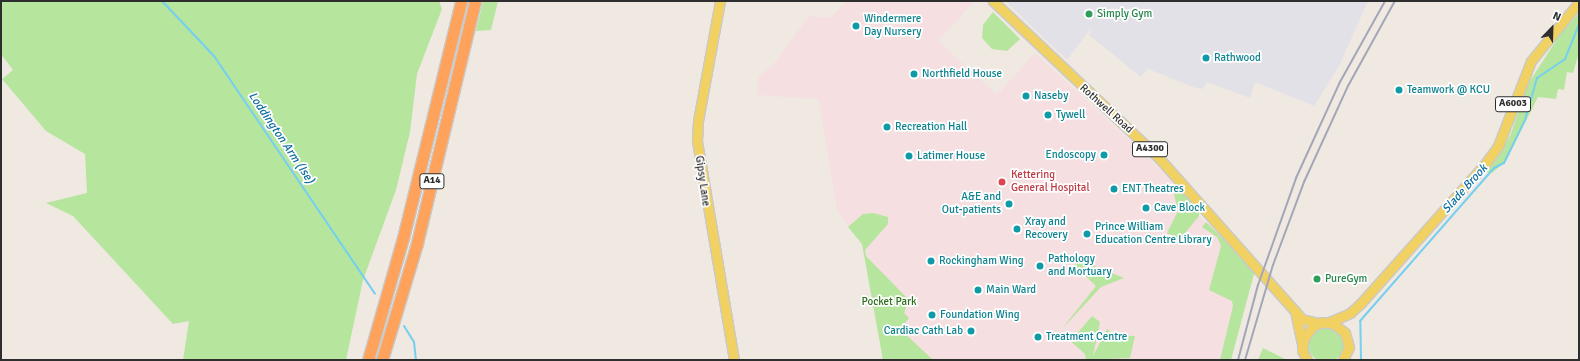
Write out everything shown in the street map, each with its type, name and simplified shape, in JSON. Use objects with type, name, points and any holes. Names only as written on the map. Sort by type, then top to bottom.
[{"type":"highway","name":"A14","points":[[368,360],[407,224],[460,1]]},
{"type":"highway","name":"A14","points":[[382,360],[416,243],[475,1]]},
{"type":"main road","name":"Gipsy Lane","points":[[720,1],[698,121],[698,141],[734,360]]},
{"type":"main road","name":"Rothwell Road","points":[[993,1],[1159,158],[1302,318],[1341,328],[1348,343]]},
{"type":"main road","name":"A6003","points":[[1323,323],[1350,313],[1493,152],[1531,61],[1579,2]]},
{"type":"main road","points":[[1295,310],[1304,355]]},
{"type":"main road","points":[[1349,360],[1346,323],[1350,313]]},
{"type":"main road","points":[[1304,355],[1307,332],[1323,323]]},
{"type":"main road","points":[[1343,360],[1348,343]]},
{"type":"shaded area","name":"Kettering General Hospital","points":[[847,1],[975,1],[938,41],[997,95],[1035,53],[1135,145],[1171,180],[1172,188],[1207,225],[1210,222],[1255,270],[1231,360],[883,360],[862,244],[837,211],[819,99],[757,95],[759,76],[773,65],[809,16],[830,18]]},
{"type":"shaded area","points":[[1005,1],[1368,1],[1340,64],[1314,106],[1255,82],[1250,98],[1207,82],[1203,89],[1196,88],[1148,69],[1141,77],[1089,35],[1092,27],[1067,60]]},
{"type":"green space","points":[[1,1],[439,1],[442,9],[417,74],[410,132],[396,190],[363,280],[346,360],[183,360],[189,321],[173,324],[73,216],[46,203],[87,193],[85,154],[46,131],[2,79],[13,70],[1,54]]},
{"type":"green space","points":[[483,1],[498,1],[491,30],[476,31]]},
{"type":"green space","points":[[993,12],[1020,39],[1007,51],[992,49],[982,38],[983,25]]},
{"type":"green space","points":[[1579,13],[1579,53],[1573,73],[1567,72],[1564,90],[1558,89],[1556,99],[1538,97],[1506,161],[1492,173],[1486,172],[1510,136],[1528,84],[1559,36]]},
{"type":"green space","points":[[1175,184],[1199,210],[1199,216],[1180,239],[1167,233],[1178,211],[1173,190]]},
{"type":"green space","name":"Pocket Park","points":[[873,213],[888,217],[888,224],[865,250],[866,256],[909,300],[904,313],[909,318],[900,329],[933,360],[883,360],[862,244],[848,227],[863,214]]},
{"type":"green space","points":[[1206,222],[1255,270],[1231,360],[1220,360],[1233,306],[1232,301],[1209,290],[1221,246],[1217,237],[1202,227]]},
{"type":"green space","points":[[1073,257],[1124,278],[1101,287],[1061,330],[1096,286],[1077,268]]},
{"type":"green space","points":[[1092,316],[1100,322],[1093,356],[1107,329],[1114,335],[1135,336],[1130,358],[1086,360],[1085,354],[1067,338],[1071,333],[1075,336]]},
{"type":"green space","points":[[1326,326],[1336,329],[1341,334],[1344,344],[1341,354],[1336,359],[1326,362],[1316,359],[1311,354],[1308,344],[1311,334],[1316,329]]},
{"type":"green space","points":[[1263,348],[1287,360],[1258,360]]},
{"type":"waterway","name":"Loddington Arm (Ise)","points":[[162,1],[214,56],[375,294]]},
{"type":"waterway","name":"Slade Brook","points":[[1361,360],[1360,321],[1494,168],[1504,163],[1525,120],[1537,78],[1565,59],[1579,25]]},
{"type":"waterway","name":"Loddington Arm (Ise)","points":[[404,326],[414,342],[416,360]]},
{"type":"railway","points":[[1238,360],[1258,285],[1296,178],[1340,82],[1385,1]]},
{"type":"railway","points":[[1245,360],[1273,265],[1304,182],[1348,86],[1395,1]]},
{"type":"place","name":"Simply Gym","points":[[1089,14]]},
{"type":"place","name":"Windermere Day Nursery","points":[[856,26]]},
{"type":"place","name":"Rathwood","points":[[1206,58]]},
{"type":"place","name":"Northfield House","points":[[914,74]]},
{"type":"place","name":"Teamwork @ KCU","points":[[1399,90]]},
{"type":"place","name":"Naseby","points":[[1026,96]]},
{"type":"place","name":"Tywell","points":[[1048,115]]},
{"type":"place","name":"Recreation Hall","points":[[887,127]]},
{"type":"place","name":"Endoscopy","points":[[1104,155]]},
{"type":"place","name":"Latimer House","points":[[909,156]]},
{"type":"place","name":"Kettering General Hospital","points":[[1002,182]]},
{"type":"place","name":"ENT Theatres","points":[[1114,189]]},
{"type":"place","name":"A&E and Out-patients","points":[[1009,204]]},
{"type":"place","name":"Cave Block","points":[[1146,208]]},
{"type":"place","name":"Xray and Recovery","points":[[1017,229]]},
{"type":"place","name":"Prince William Education Centre Library","points":[[1087,234]]},
{"type":"place","name":"Rockingham Wing","points":[[931,261]]},
{"type":"place","name":"Pathology and Mortuary","points":[[1040,266]]},
{"type":"place","name":"PureGym","points":[[1317,279]]},
{"type":"place","name":"Main Ward","points":[[978,290]]},
{"type":"place","name":"Foundation Wing","points":[[932,315]]},
{"type":"place","name":"Cardiac Cath Lab","points":[[971,331]]},
{"type":"place","name":"Treatment Centre","points":[[1038,337]]}]
